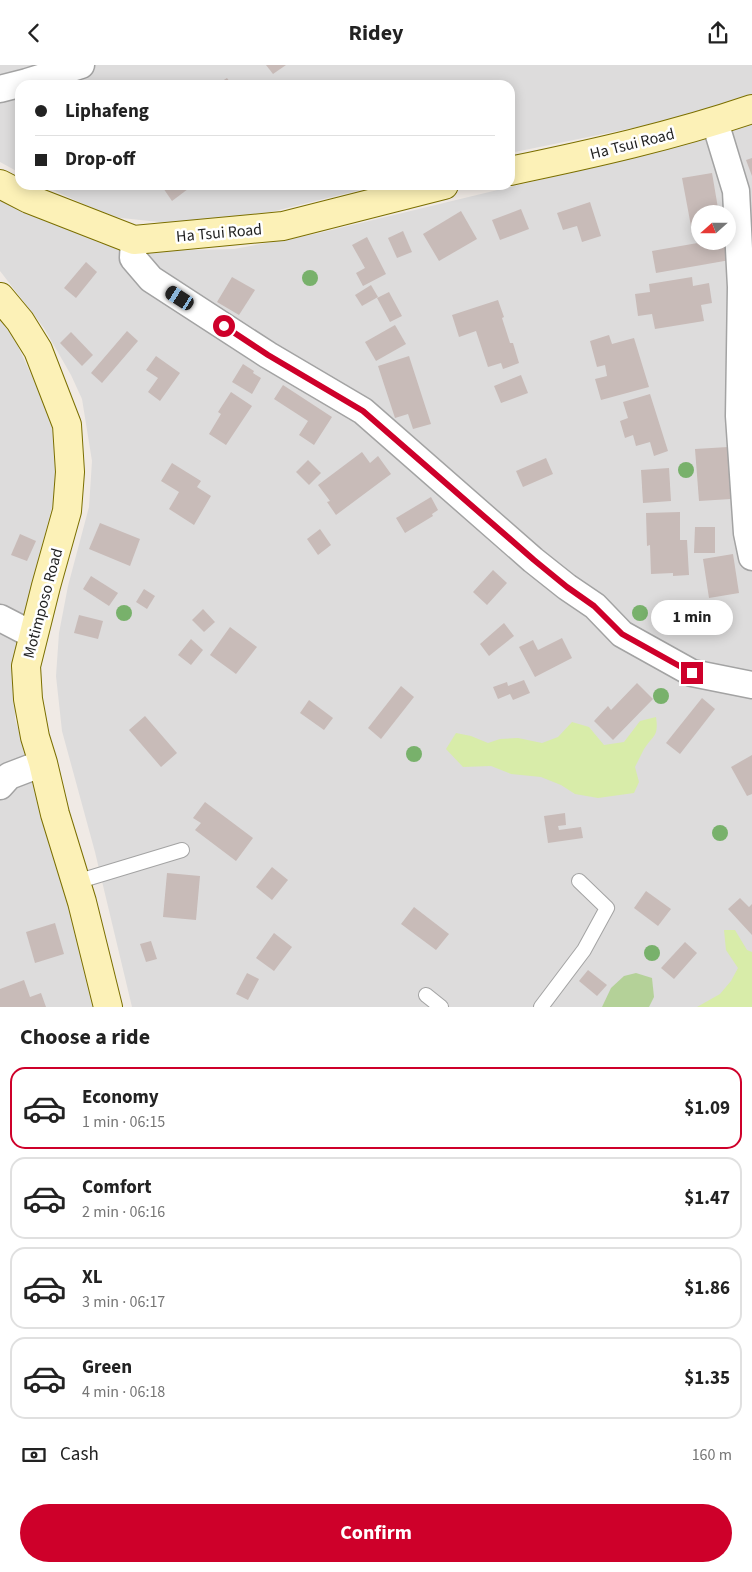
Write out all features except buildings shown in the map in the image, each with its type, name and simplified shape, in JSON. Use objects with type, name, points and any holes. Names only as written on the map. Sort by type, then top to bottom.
[{"type":"street","points":[[33,80],[81,65]]},
{"type":"street","points":[[0,89],[15,85]]},
{"type":"street","name":"Ha Tsui Road","points":[[515,170],[579,157],[715,122],[752,109]]},
{"type":"street","points":[[715,122],[736,191],[741,287],[740,416],[747,533],[752,557]]},
{"type":"street","name":"Ha Tsui Road","points":[[0,184],[29,199],[134,240],[283,226],[424,190]]},
{"type":"street","points":[[134,240],[133,258],[151,279],[268,355],[363,411],[534,560],[594,606],[622,634],[692,673],[752,685]]},
{"type":"street","name":"Motimposo Road","points":[[0,297],[20,321],[38,350],[67,425],[70,471],[67,511],[26,666],[28,699],[35,737],[55,814],[76,882],[108,1007]]},
{"type":"street","points":[[0,618],[33,635]]},
{"type":"street","points":[[0,786],[9,776],[43,763]]},
{"type":"lane","points":[[76,882],[182,850]]},
{"type":"lane","points":[[542,1007],[584,950],[607,908],[579,881]]},
{"type":"lane","points":[[426,995],[441,1007]]},
{"type":"shaded area","points":[[0,65],[752,65],[752,99],[711,112],[515,152],[515,80],[15,80],[15,170],[0,162]]},
{"type":"shaded area","points":[[752,123],[752,1007],[132,1007],[95,852],[62,731],[56,676],[59,633],[68,586],[89,507],[92,461],[82,399],[71,375],[44,328],[0,271],[0,197],[102,244],[155,251],[234,249],[315,234],[497,190],[515,190],[515,186],[701,140]]},
{"type":"shaded area","points":[[53,190],[360,190],[271,212],[178,224],[112,217]]},
{"type":"shaded area","points":[[0,317],[10,329],[53,422],[59,481],[31,587],[15,658],[15,719],[55,848],[96,1007],[0,1007]]},
{"type":"green space","points":[[656,717],[656,732],[644,749],[635,767],[639,782],[634,793],[598,798],[575,794],[561,785],[541,777],[511,774],[491,766],[463,767],[446,749],[456,733],[471,736],[488,743],[500,739],[518,738],[542,743],[558,737],[572,722],[589,727],[604,745],[624,742],[640,721]]},
{"type":"green space","points":[[724,930],[735,930],[747,950],[752,952],[752,1007],[697,1007],[720,994],[731,981],[738,968],[726,950]]},
{"type":"green space","points":[[636,973],[652,978],[654,997],[649,1007],[602,1007],[611,988],[624,976]]},
{"type":"route","points":[[224,326],[268,355],[363,411],[534,560],[594,606],[622,634],[692,673]]}]
